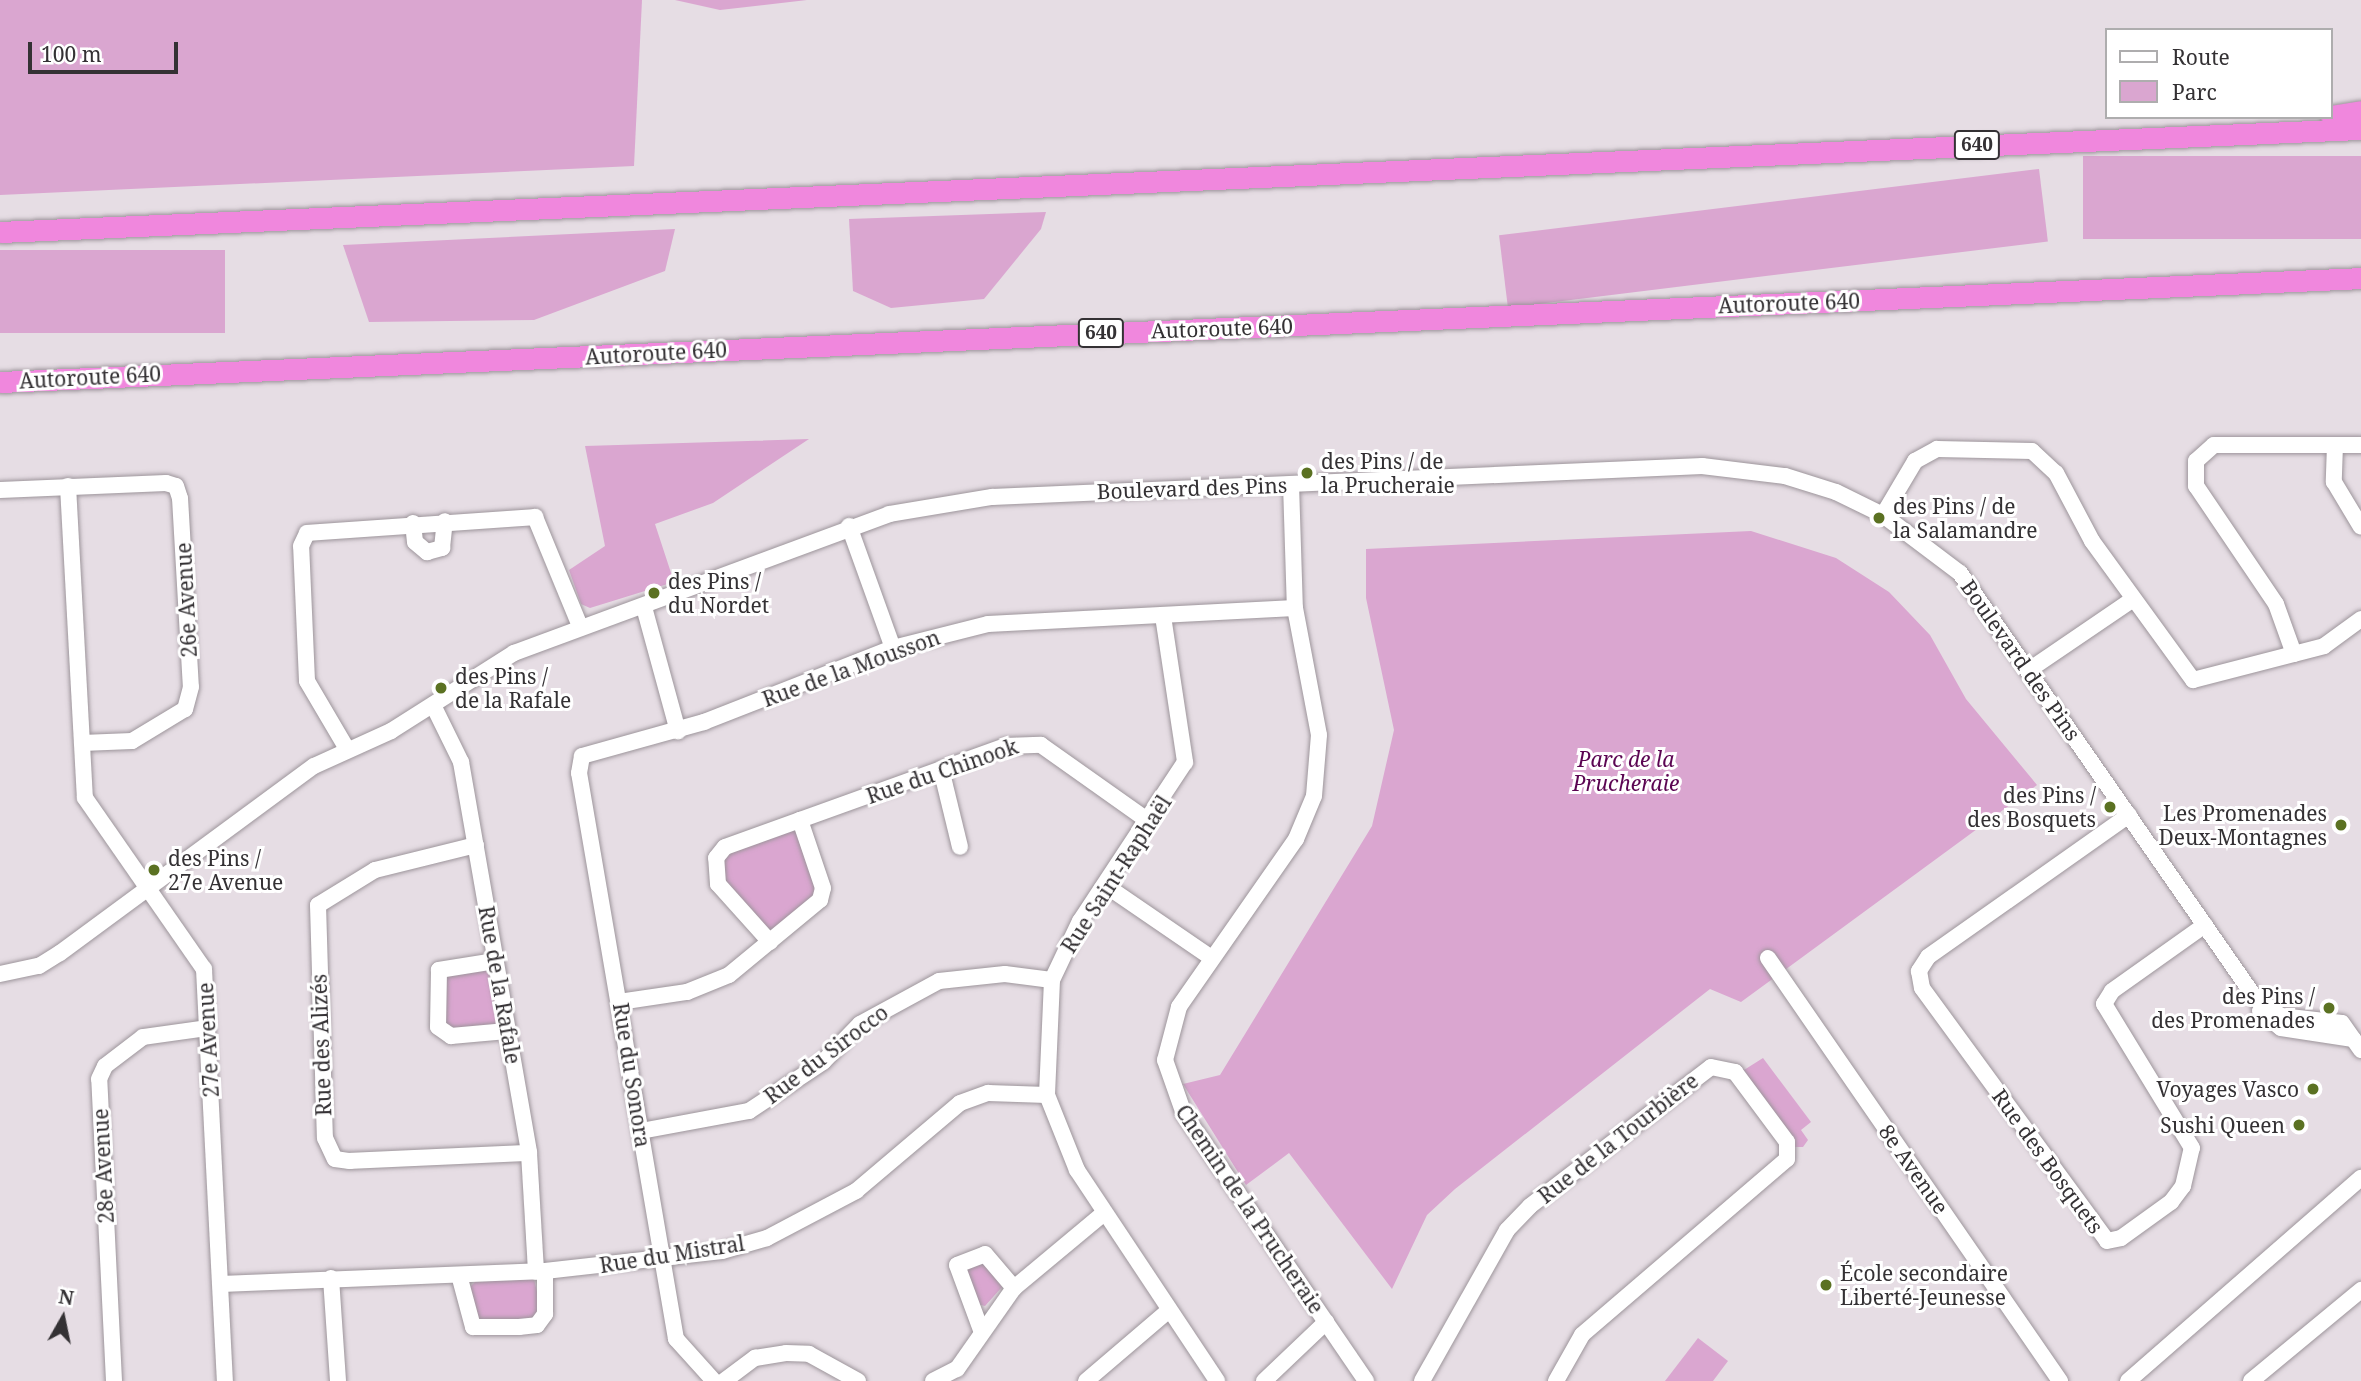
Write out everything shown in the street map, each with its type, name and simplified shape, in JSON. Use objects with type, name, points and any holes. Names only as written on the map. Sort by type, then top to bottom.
[{"type":"highway","points":[[2333,116],[2361,111]]},
{"type":"highway","points":[[2234,135],[2318,119]]},
{"type":"highway","name":"640","points":[[0,232],[2361,129]]},
{"type":"highway","name":"Autoroute 640","points":[[0,382],[2361,278]]},
{"type":"street","points":[[2294,654],[2276,604],[2196,486],[2196,461],[2214,444],[2361,444]]},
{"type":"street","points":[[2335,445],[2334,482],[2361,527]]},
{"type":"street","points":[[1883,515],[1915,461],[1937,449],[2032,451],[2056,473],[2071,509],[2132,600],[2193,680],[2324,646],[2361,619]]},
{"type":"street","name":"Boulevard des Pins","points":[[0,974],[39,966],[147,887],[347,749],[433,705],[514,653],[580,626],[644,607],[849,526],[992,497],[1737,468],[1827,490],[1883,515],[1960,573],[2275,1026],[2357,1045]]},
{"type":"street","name":"Chemin de la Prucheraie","points":[[1291,484],[1295,608],[1319,735],[1314,796],[1296,839],[1210,957],[1171,1024],[1167,1077],[1184,1114],[1366,1381]]},
{"type":"street","points":[[0,490],[68,486]]},
{"type":"street","name":"27e Avenue","points":[[68,486],[87,805],[201,959],[225,1381]]},
{"type":"street","name":"26e Avenue","points":[[68,486],[176,486],[191,687],[185,709],[156,731],[132,741],[82,743]]},
{"type":"street","points":[[347,749],[307,681],[303,537],[323,527],[535,517],[580,626]]},
{"type":"street","points":[[413,523],[415,542],[427,552],[442,548],[445,521]]},
{"type":"street","points":[[849,526],[893,648]]},
{"type":"street","points":[[2029,670],[2132,600]]},
{"type":"street","points":[[644,607],[678,731]]},
{"type":"street","name":"Rue de la Mousson","points":[[583,756],[678,731],[893,648],[988,624],[1295,608]]},
{"type":"street","name":"Rue Saint-Raphaël","points":[[1163,616],[1185,762],[1105,885],[1052,980],[1047,1095],[1065,1145],[1104,1213],[1217,1381]]},
{"type":"street","name":"Rue de la Rafale","points":[[433,705],[461,762],[528,1153],[540,1271]]},
{"type":"street","name":"Rue du Chinook","points":[[770,942],[723,893],[716,858],[724,847],[941,769],[1030,742],[1147,820]]},
{"type":"street","name":"Rue du Sonora","points":[[583,756],[579,773],[676,1339],[714,1381]]},
{"type":"street","points":[[941,769],[960,847]]},
{"type":"street","name":"Rue des Bosquets","points":[[2129,815],[1928,957],[1919,971],[1922,988],[2107,1241],[2121,1238],[2171,1202],[2183,1186],[2192,1148],[2188,1132],[2105,1012],[2106,997],[2205,925]]},
{"type":"street","points":[[619,1002],[709,985],[770,942],[823,895],[800,820]]},
{"type":"street","name":"Rue des Alizés","points":[[476,845],[375,870],[318,905],[325,1138],[335,1159],[350,1161],[528,1153]]},
{"type":"street","points":[[1105,885],[1210,957]]},
{"type":"street","name":"8e Avenue","points":[[1768,958],[2060,1381]]},
{"type":"street","points":[[495,961],[439,970],[436,1016],[438,1027],[451,1036],[508,1031]]},
{"type":"street","name":"Rue du Sirocco","points":[[641,1131],[749,1111],[823,1062],[860,1024],[939,981],[1005,974],[1052,980]]},
{"type":"street","name":"28e Avenue","points":[[114,1381],[99,1079],[104,1066],[143,1037],[207,1028]]},
{"type":"street","name":"Rue de la Tourbière","points":[[1422,1381],[1507,1230],[1530,1206],[1711,1067],[1735,1072],[1787,1142],[1787,1159],[1582,1335],[1556,1381]]},
{"type":"street","name":"Rue du Mistral","points":[[221,1284],[540,1271],[662,1260],[767,1238],[811,1218],[866,1183],[960,1103],[988,1093],[1047,1095]]},
{"type":"street","points":[[2128,1381],[2361,1178]]},
{"type":"street","points":[[933,1381],[957,1369],[981,1330],[1014,1288],[1104,1213]]},
{"type":"street","points":[[981,1330],[957,1265],[985,1254],[1014,1288]]},
{"type":"street","points":[[459,1275],[473,1327],[519,1327],[537,1325],[545,1314],[540,1271]]},
{"type":"street","points":[[331,1278],[338,1381]]},
{"type":"street","points":[[2251,1381],[2361,1290]]},
{"type":"street","points":[[1086,1381],[1168,1310]]},
{"type":"street","points":[[1264,1381],[1326,1322]]},
{"type":"street","points":[[724,1381],[755,1358],[786,1353],[809,1354],[858,1381]]},
{"type":"green space","points":[[0,0],[642,0],[634,166],[0,195]]},
{"type":"green space","points":[[675,0],[807,0],[720,10]]},
{"type":"green space","points":[[2083,156],[2361,156],[2361,239],[2083,239]]},
{"type":"green space","points":[[2039,169],[2048,241],[1508,308],[1499,235]]},
{"type":"green space","points":[[1046,212],[1041,229],[984,299],[891,308],[853,291],[849,219]]},
{"type":"green space","points":[[675,229],[665,271],[534,320],[369,322],[343,245]]},
{"type":"green space","points":[[0,250],[225,250],[225,333],[0,333]]},
{"type":"green space","points":[[809,439],[713,503],[655,524],[674,582],[590,608],[581,604],[569,570],[605,546],[585,446]]},
{"type":"green space","name":"Parc de la Prucheraie","points":[[1751,531],[1836,558],[1889,592],[1930,635],[1966,699],[2037,785],[1741,1002],[1710,989],[1455,1189],[1427,1215],[1392,1289],[1289,1153],[1246,1185],[1183,1084],[1220,1075],[1372,826],[1394,730],[1366,598],[1366,549]]},
{"type":"green space","points":[[800,820],[823,888],[770,942],[723,893],[725,847]]},
{"type":"green space","points":[[495,961],[507,1031],[444,1034],[439,970]]},
{"type":"green space","points":[[1763,1058],[1811,1122],[1801,1130],[1808,1140],[1803,1147],[1795,1147],[1744,1070]]},
{"type":"green space","points":[[980,1259],[1002,1287],[985,1306],[977,1304],[964,1266]]},
{"type":"green space","points":[[478,1279],[534,1279],[541,1309],[535,1319],[476,1321],[468,1289]]},
{"type":"green space","points":[[1698,1338],[1728,1361],[1713,1381],[1665,1381]]},
{"type":"place","name":"des Pins / de la Prucheraie","points":[[1307,473]]},
{"type":"place","name":"des Pins / de la Salamandre","points":[[1879,518]]},
{"type":"place","name":"des Pins / du Nordet","points":[[654,593]]},
{"type":"place","name":"des Pins / de la Rafale","points":[[441,688]]},
{"type":"place","name":"des Pins / des Bosquets","points":[[2110,807]]},
{"type":"place","name":"Les Promenades Deux-Montagnes","points":[[2341,825]]},
{"type":"place","name":"des Pins / 27e Avenue","points":[[154,870]]},
{"type":"place","name":"des Pins / des Promenades","points":[[2329,1008]]},
{"type":"place","name":"Voyages Vasco","points":[[2313,1089]]},
{"type":"place","name":"Sushi Queen","points":[[2299,1125]]},
{"type":"place","name":"École secondaire Liberté-Jeunesse","points":[[1826,1285]]}]
